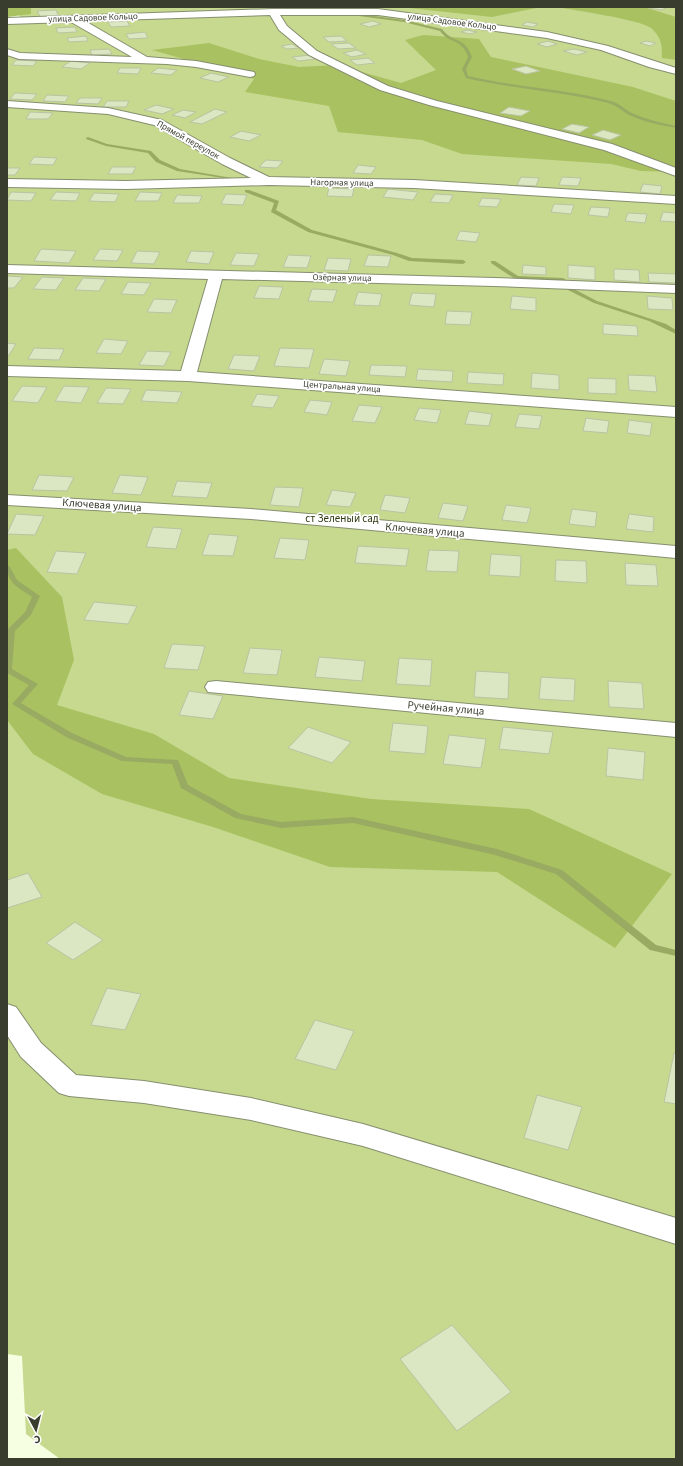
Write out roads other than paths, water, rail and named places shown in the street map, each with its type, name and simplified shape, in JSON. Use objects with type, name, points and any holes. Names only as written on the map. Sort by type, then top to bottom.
[{"type":"street","points":[[73,19],[107,7]]},
{"type":"street","points":[[273,12],[283,28],[313,53],[384,88],[433,103],[608,147],[676,172]]},
{"type":"street","name":"улица Садовое Кольцо","points":[[7,22],[273,12],[378,12],[547,35],[604,48],[653,65],[676,71]]},
{"type":"street","points":[[73,19],[144,59]]},
{"type":"street","points":[[7,52],[19,56],[144,59],[196,64],[250,74]]},
{"type":"street","name":"Прямой переулок","points":[[7,104],[108,111],[158,122],[226,161],[269,181]]},
{"type":"street","name":"Нагорная улица","points":[[7,183],[126,186],[269,181],[414,184],[676,200]]},
{"type":"street","name":"Озёрная улица","points":[[7,269],[494,282],[676,289]]},
{"type":"street","points":[[188,376],[216,275]]},
{"type":"street","name":"Центральная улица","points":[[7,371],[188,376],[676,412]]},
{"type":"street","name":"Ключевая улица","points":[[7,500],[251,514],[676,552]]},
{"type":"street","name":"Ручейная улица","points":[[216,686],[676,730]]},
{"type":"street","points":[[7,1014],[31,1050],[69,1084],[144,1092],[243,1108],[363,1135],[676,1231]]},
{"type":"waterway","points":[[360,15],[404,21],[441,30],[446,37],[458,41],[466,48],[470,57],[464,69],[467,77],[611,102],[640,118],[676,127]]},
{"type":"waterway","points":[[88,138],[106,145],[149,152],[158,161],[179,170],[230,178]]},
{"type":"waterway","points":[[247,191],[277,202],[273,211],[310,231],[395,254],[411,260],[463,262]]},
{"type":"waterway","points":[[493,262],[517,278],[563,280]]},
{"type":"waterway","points":[[570,289],[596,302],[664,325],[676,332]]},
{"type":"waterway","points":[[7,567],[14,581],[36,596],[28,613],[11,630],[8,669]]},
{"type":"waterway","points":[[7,670],[34,684],[16,704],[69,735],[125,759],[175,762],[184,786],[238,816],[281,825],[353,820],[497,852],[559,872],[653,948],[676,953]]},
{"type":"park label","name":"ст Зеленый сад","points":[[342,518]]}]
